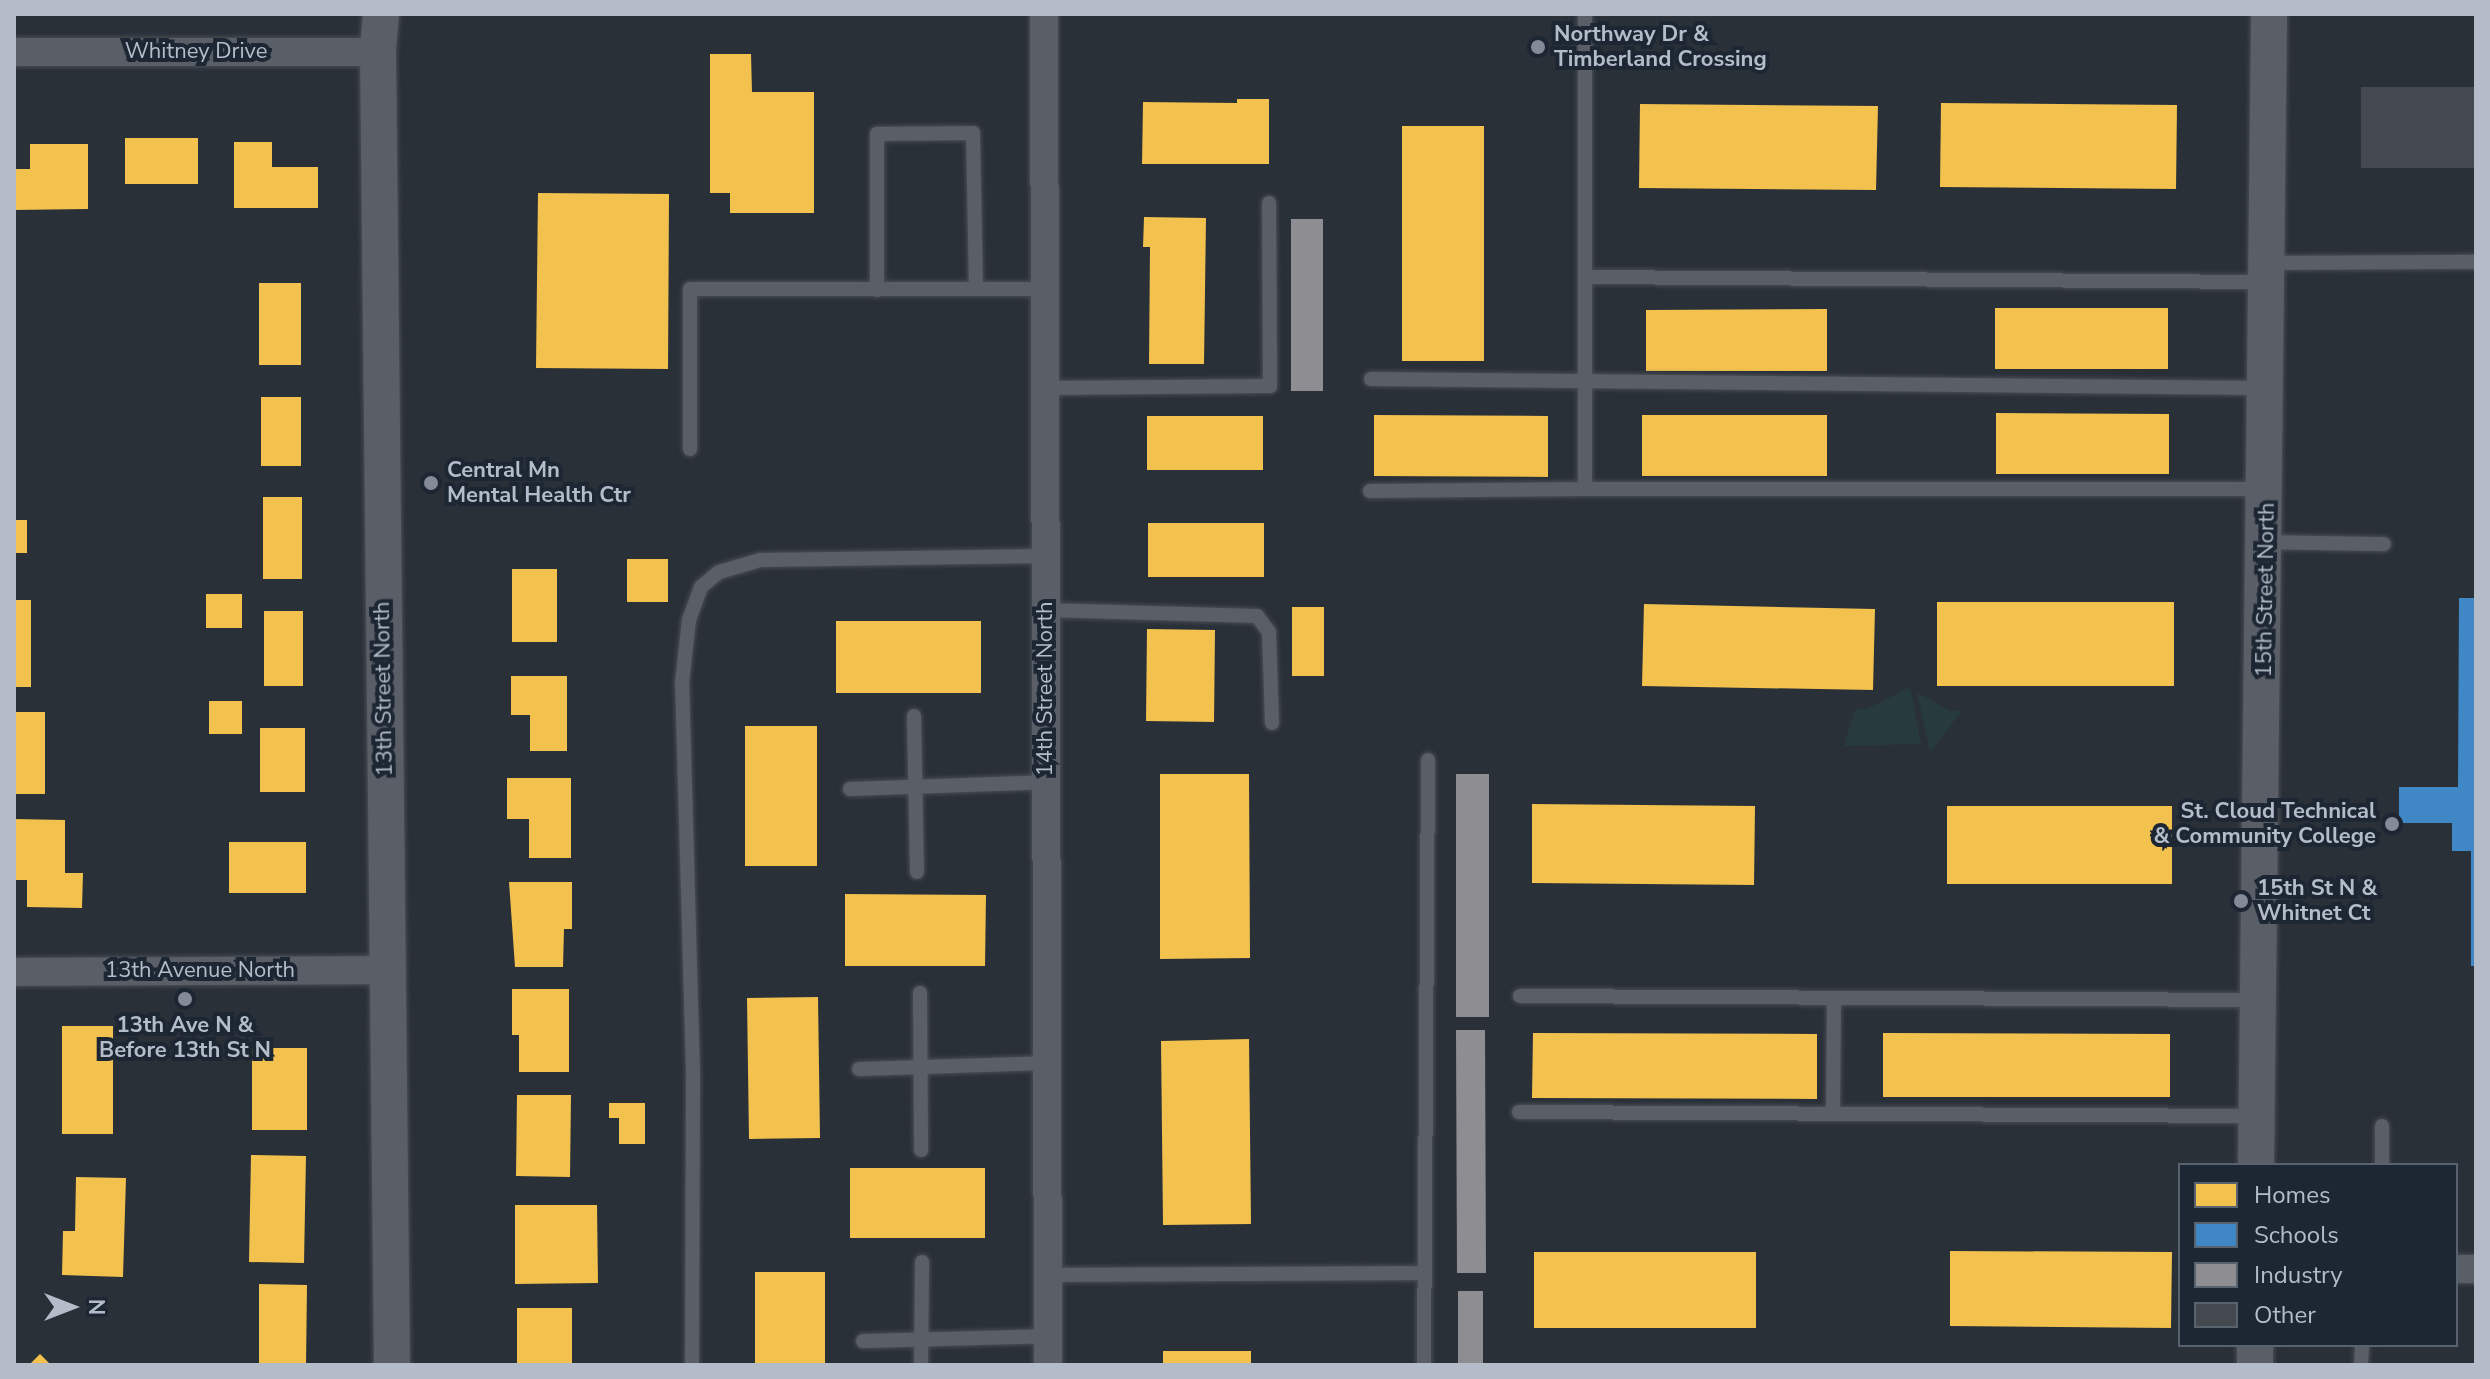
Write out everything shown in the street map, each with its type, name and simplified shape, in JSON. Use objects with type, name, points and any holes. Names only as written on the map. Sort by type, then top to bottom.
[{"type":"street","name":"13th Street North","points":[[381,14],[378,52],[392,1365]]},
{"type":"street","name":"14th Street North","points":[[1044,14],[1048,1365]]},
{"type":"street","name":"15th Street North","points":[[2256,1163],[2267,489],[2269,14]]},
{"type":"street","name":"Whitney Drive","points":[[14,52],[378,52]]},
{"type":"street","name":"13th Avenue North","points":[[14,972],[387,970]]},
{"type":"lane","points":[[1585,14],[1585,489]]},
{"type":"lane","points":[[877,290],[877,134],[957,133],[973,133],[976,289]]},
{"type":"lane","points":[[1045,388],[1270,386],[1269,203]]},
{"type":"lane","points":[[1585,277],[2268,272],[2476,262]]},
{"type":"lane","points":[[690,449],[690,289],[1045,289]]},
{"type":"lane","points":[[1371,379],[2268,388]]},
{"type":"lane","points":[[1370,491],[2267,489]]},
{"type":"lane","points":[[2266,542],[2384,544]]},
{"type":"lane","points":[[692,1365],[693,1072],[682,683],[689,620],[701,587],[719,572],[760,560],[1046,556]]},
{"type":"lane","points":[[1046,610],[1257,616],[1269,632],[1272,723]]},
{"type":"lane","points":[[914,716],[917,872]]},
{"type":"lane","points":[[1424,1365],[1428,760]]},
{"type":"lane","points":[[850,789],[1046,782]]},
{"type":"lane","points":[[920,993],[921,1150]]},
{"type":"lane","points":[[1520,996],[2259,1000]]},
{"type":"lane","points":[[1833,1114],[1834,999]]},
{"type":"lane","points":[[859,1069],[1047,1063]]},
{"type":"lane","points":[[1519,1112],[2257,1116]]},
{"type":"lane","points":[[2382,1126],[2382,1163]]},
{"type":"lane","points":[[921,1365],[922,1262]]},
{"type":"lane","points":[[1048,1275],[1425,1273]]},
{"type":"lane","points":[[863,1341],[1048,1336]]},
{"type":"green space","points":[[1910,687],[1921,744],[1844,746],[1855,709],[1867,709]]},
{"type":"green space","points":[[1917,692],[1950,711],[1962,711],[1930,752]]},
{"type":"building: Homes","points":[[710,54],[751,54],[752,92],[814,92],[814,213],[730,213],[730,193],[710,193]]},
{"type":"building: Homes","points":[[1237,99],[1269,99],[1269,164],[1142,164],[1143,102],[1237,103]]},
{"type":"building: Homes","points":[[1941,103],[2177,105],[2176,189],[1940,187]]},
{"type":"building: Homes","points":[[1640,104],[1878,106],[1876,190],[1639,188]]},
{"type":"building: Homes","points":[[1402,126],[1484,126],[1484,361],[1402,361]]},
{"type":"building: Homes","points":[[125,138],[198,138],[198,184],[125,184]]},
{"type":"building: Homes","points":[[234,142],[272,142],[272,167],[318,167],[318,208],[234,208]]},
{"type":"building: Homes","points":[[30,144],[88,144],[88,209],[14,210],[14,169],[30,169]]},
{"type":"building: Homes","points":[[538,193],[669,194],[668,369],[536,368]]},
{"type":"building: Homes","points":[[1144,217],[1206,218],[1204,364],[1149,364],[1150,247],[1143,247]]},
{"type":"building: Homes","points":[[259,283],[301,283],[301,365],[259,365]]},
{"type":"building: Homes","points":[[1995,308],[2168,308],[2168,369],[1995,369]]},
{"type":"building: Homes","points":[[1827,309],[1827,371],[1646,371],[1646,310]]},
{"type":"building: Homes","points":[[261,397],[301,397],[301,466],[261,466]]},
{"type":"building: Homes","points":[[1996,413],[2169,414],[2169,474],[1996,474]]},
{"type":"building: Homes","points":[[1374,415],[1548,416],[1548,477],[1374,476]]},
{"type":"building: Homes","points":[[1642,415],[1827,415],[1827,476],[1642,476]]},
{"type":"building: Homes","points":[[1147,416],[1263,416],[1263,470],[1147,470]]},
{"type":"building: Homes","points":[[263,497],[302,497],[302,579],[263,579]]},
{"type":"building: Homes","points":[[14,520],[27,520],[27,553],[14,553]]},
{"type":"building: Homes","points":[[1148,523],[1264,523],[1264,577],[1148,577]]},
{"type":"building: Homes","points":[[627,559],[668,559],[668,602],[627,602]]},
{"type":"building: Homes","points":[[512,569],[557,569],[557,642],[512,642]]},
{"type":"building: Homes","points":[[206,594],[242,594],[242,628],[206,628]]},
{"type":"building: Homes","points":[[14,600],[31,600],[31,687],[14,687]]},
{"type":"building: Homes","points":[[1937,602],[2174,602],[2174,686],[1937,686]]},
{"type":"building: Homes","points":[[1644,604],[1875,609],[1873,690],[1642,686]]},
{"type":"building: Homes","points":[[1292,607],[1324,607],[1324,676],[1292,676]]},
{"type":"building: Homes","points":[[264,611],[303,611],[303,686],[264,686]]},
{"type":"building: Homes","points":[[836,621],[981,621],[981,693],[836,693]]},
{"type":"building: Homes","points":[[1147,629],[1215,630],[1214,722],[1146,721]]},
{"type":"building: Homes","points":[[511,676],[567,676],[567,751],[530,751],[530,715],[511,715]]},
{"type":"building: Homes","points":[[209,701],[242,701],[242,734],[209,734]]},
{"type":"building: Homes","points":[[14,712],[45,712],[45,794],[14,794]]},
{"type":"building: Homes","points":[[745,726],[817,726],[817,866],[745,866]]},
{"type":"building: Homes","points":[[260,728],[305,728],[305,792],[260,792]]},
{"type":"building: Homes","points":[[1160,774],[1249,774],[1250,958],[1160,959]]},
{"type":"building: Homes","points":[[507,778],[571,778],[571,858],[529,858],[529,819],[507,819]]},
{"type":"building: Homes","points":[[1532,804],[1755,806],[1754,885],[1532,883]]},
{"type":"building: Homes","points":[[1947,806],[2172,806],[2172,884],[1947,884]]},
{"type":"building: Homes","points":[[14,819],[65,820],[65,873],[83,873],[82,908],[27,907],[27,880],[14,880]]},
{"type":"building: Homes","points":[[229,842],[306,842],[306,893],[229,893]]},
{"type":"building: Homes","points":[[509,882],[572,882],[572,929],[564,929],[563,967],[515,967]]},
{"type":"building: Homes","points":[[845,894],[986,895],[985,966],[845,966]]},
{"type":"building: Homes","points":[[512,989],[569,989],[569,1072],[519,1072],[519,1035],[512,1035]]},
{"type":"building: Homes","points":[[818,997],[820,1138],[749,1139],[747,998]]},
{"type":"building: Homes","points":[[62,1026],[113,1026],[113,1134],[62,1134]]},
{"type":"building: Homes","points":[[1533,1033],[1817,1034],[1817,1099],[1532,1098]]},
{"type":"building: Homes","points":[[1883,1033],[2170,1034],[2170,1097],[1883,1097]]},
{"type":"building: Homes","points":[[1249,1039],[1251,1224],[1163,1225],[1161,1041]]},
{"type":"building: Homes","points":[[252,1048],[307,1048],[307,1130],[252,1130]]},
{"type":"building: Homes","points":[[517,1095],[571,1095],[570,1177],[516,1176]]},
{"type":"building: Homes","points":[[609,1103],[645,1103],[645,1144],[619,1144],[619,1118],[609,1118]]},
{"type":"building: Homes","points":[[251,1155],[306,1156],[304,1263],[249,1262]]},
{"type":"building: Homes","points":[[850,1168],[985,1168],[985,1238],[850,1238]]},
{"type":"building: Homes","points":[[76,1177],[126,1178],[123,1277],[62,1275],[63,1231],[75,1231]]},
{"type":"building: Homes","points":[[515,1205],[597,1205],[598,1283],[515,1284]]},
{"type":"building: Homes","points":[[1950,1251],[2172,1252],[2171,1328],[1950,1326]]},
{"type":"building: Homes","points":[[1534,1252],[1756,1252],[1756,1328],[1534,1328]]},
{"type":"building: Homes","points":[[755,1272],[825,1272],[825,1365],[755,1365]]},
{"type":"building: Homes","points":[[259,1284],[307,1285],[306,1365],[259,1365]]},
{"type":"building: Homes","points":[[517,1308],[572,1308],[572,1365],[517,1365]]},
{"type":"building: Homes","points":[[1163,1351],[1251,1351],[1251,1365],[1163,1365]]},
{"type":"building: Homes","points":[[40,1354],[51,1365],[29,1365]]},
{"type":"building: Schools","points":[[2459,598],[2476,598],[2476,966],[2471,966],[2471,851],[2452,851],[2452,823],[2399,823],[2399,787],[2458,787]]},
{"type":"building: Industry","points":[[1291,219],[1323,219],[1323,391],[1291,391]]},
{"type":"building: Industry","points":[[1456,774],[1489,774],[1489,1017],[1456,1017]]},
{"type":"building: Industry","points":[[1456,1030],[1485,1030],[1486,1273],[1457,1273]]},
{"type":"building: Industry","points":[[1458,1291],[1483,1291],[1483,1365],[1458,1365]]},
{"type":"building: Other","points":[[2361,87],[2476,87],[2476,168],[2361,168]]},
{"type":"place","name":"Northway Dr & Timberland Crossing","points":[[1538,47]]},
{"type":"place","name":"Central Mn Mental Health Ctr","points":[[431,483]]},
{"type":"place","name":"St. Cloud Technical & Community College","points":[[2392,824]]},
{"type":"place","name":"15th St N & Whitnet Ct","points":[[2241,901]]},
{"type":"place","name":"13th Ave N & Before 13th St N","points":[[185,999]]}]
